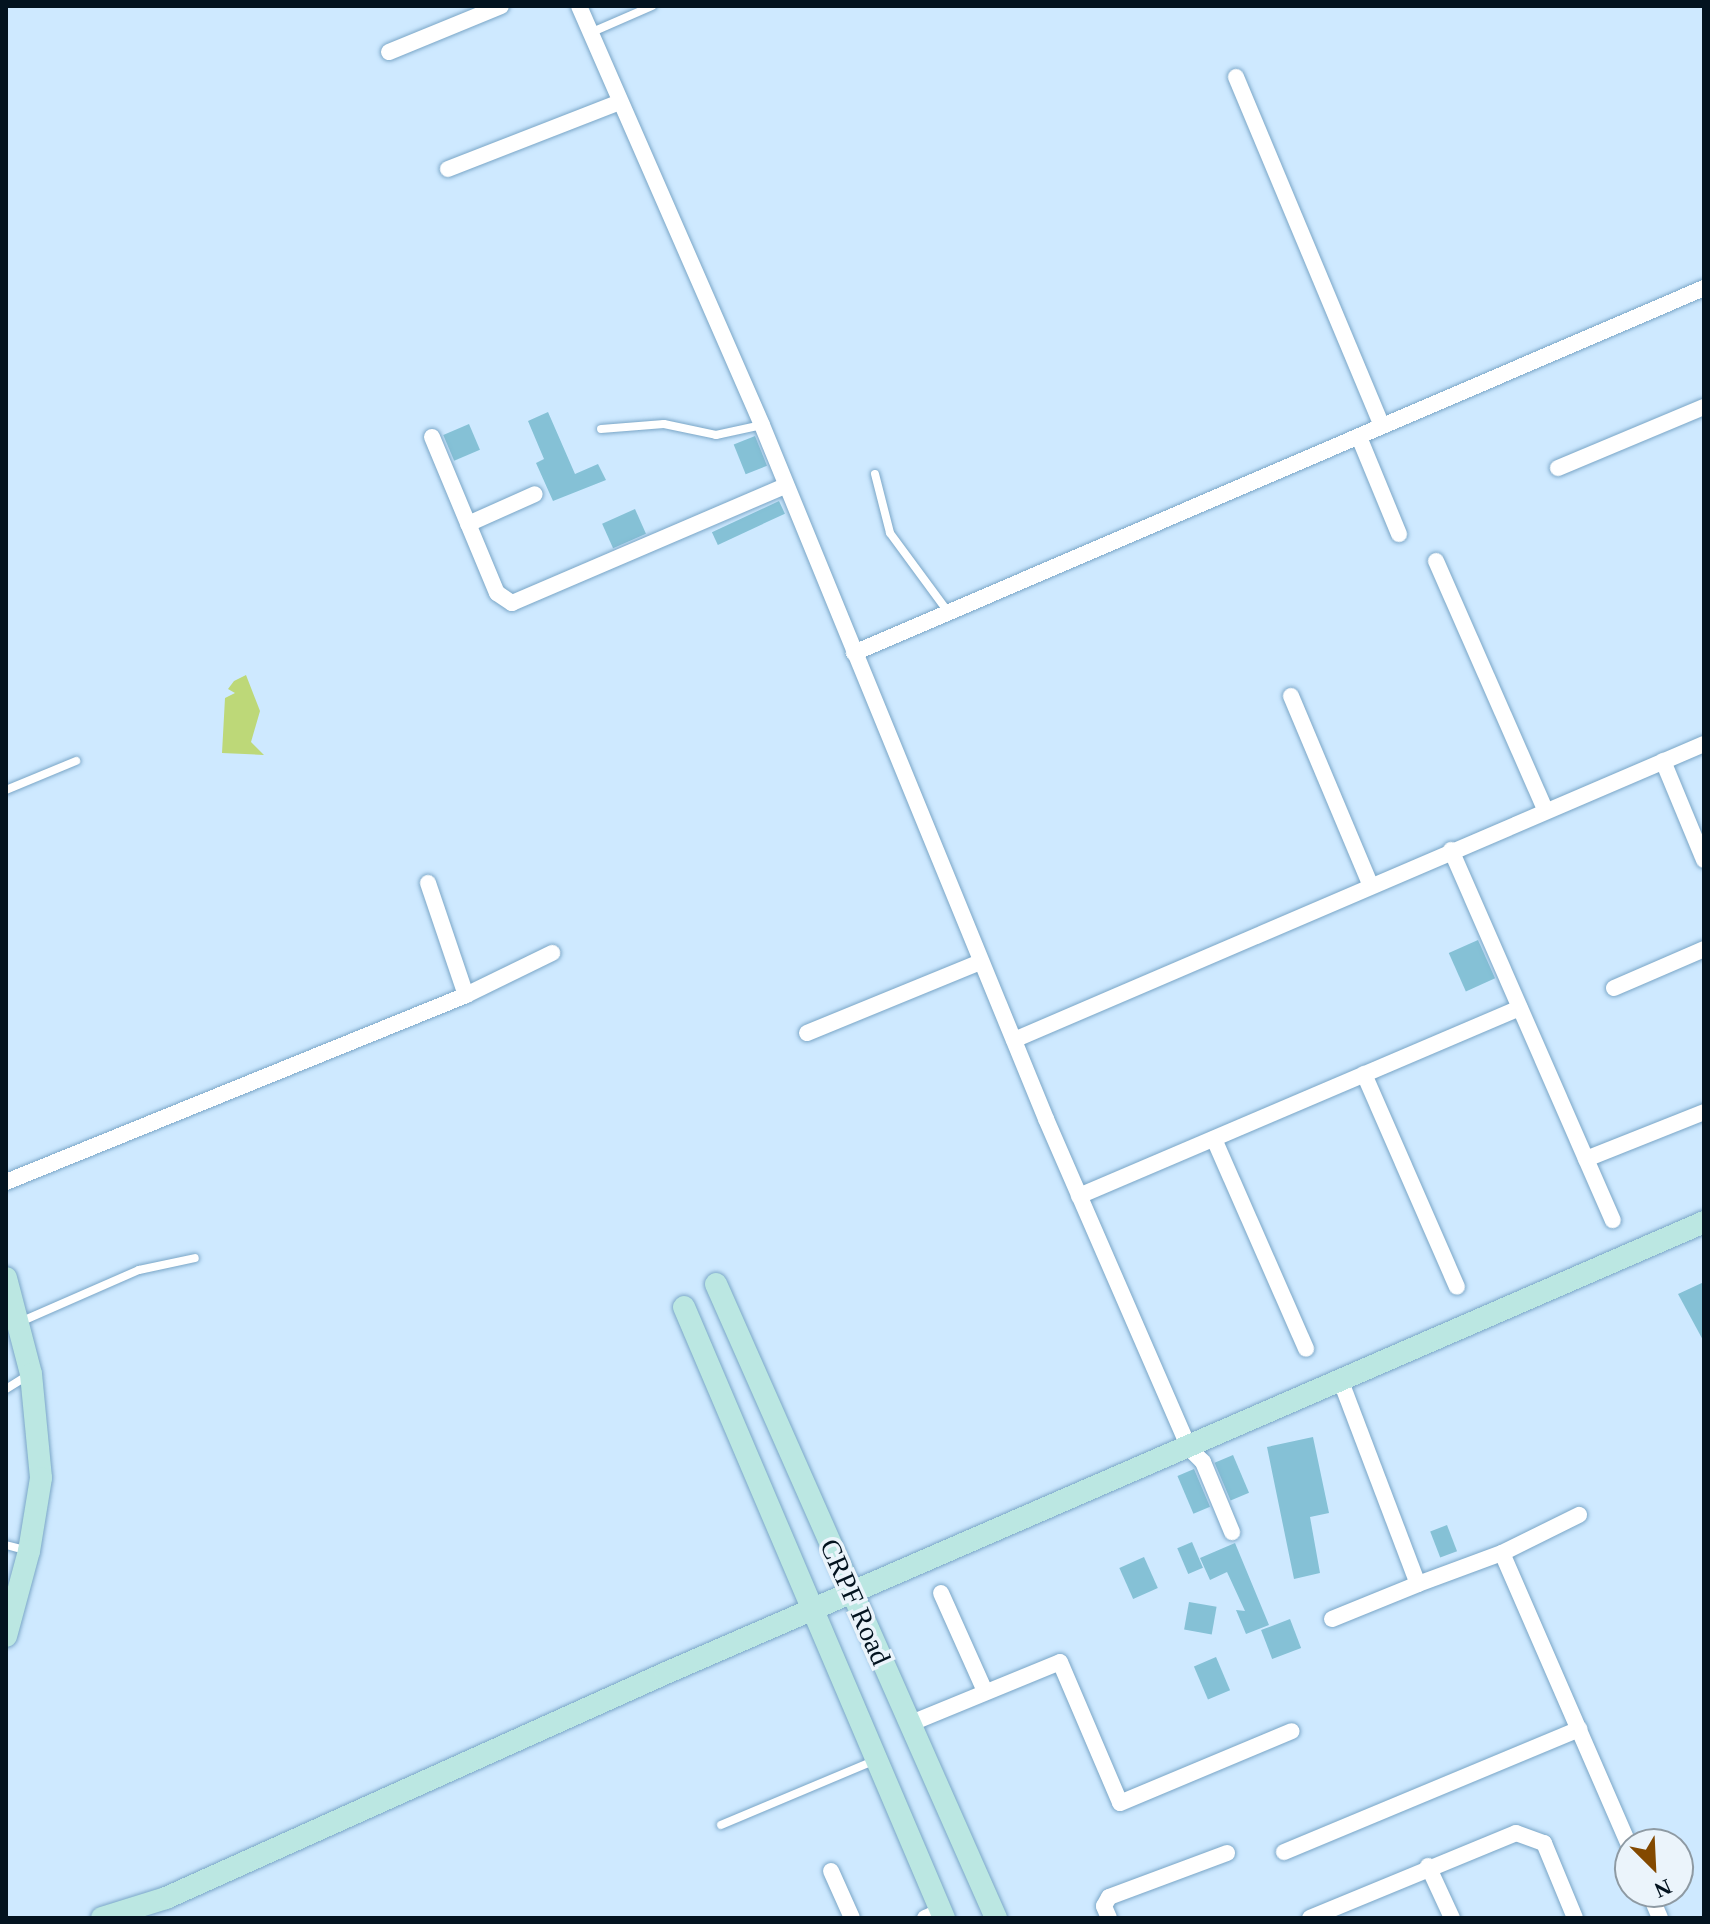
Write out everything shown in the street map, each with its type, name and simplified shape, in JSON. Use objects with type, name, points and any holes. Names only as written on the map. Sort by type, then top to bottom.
[{"type":"street","points":[[389,52],[501,6]]},
{"type":"street","points":[[579,6],[617,103],[762,425],[980,962],[1079,1196],[1189,1448],[1203,1462],[1232,1532]]},
{"type":"street","points":[[1236,77],[1382,426]]},
{"type":"street","points":[[448,169],[617,103]]},
{"type":"street","points":[[854,653],[1704,288]]},
{"type":"street","points":[[1558,468],[1704,407]]},
{"type":"street","points":[[432,437],[497,593],[512,603],[785,486]]},
{"type":"street","points":[[1359,437],[1399,534]]},
{"type":"street","points":[[468,524],[535,494]]},
{"type":"street","points":[[1436,561],[1546,811]]},
{"type":"street","points":[[1291,696],[1370,884]]},
{"type":"street","points":[[1014,1040],[1370,884],[1704,744]]},
{"type":"street","points":[[1663,761],[1704,860]]},
{"type":"street","points":[[1451,850],[1613,1220]]},
{"type":"street","points":[[428,883],[466,995]]},
{"type":"street","points":[[1614,988],[1704,949]]},
{"type":"street","points":[[6,1182],[466,995],[552,953]]},
{"type":"street","points":[[807,1033],[980,962]]},
{"type":"street","points":[[1079,1196],[1520,1008]]},
{"type":"street","points":[[1364,1074],[1457,1287]]},
{"type":"street","points":[[1586,1159],[1704,1112]]},
{"type":"street","points":[[1214,1139],[1306,1349]]},
{"type":"street","points":[[102,1918],[166,1898],[666,1673],[814,1612],[1704,1222]]},
{"type":"street","points":[[6,1278],[31,1374],[41,1478],[29,1551],[6,1636]]},
{"type":"street","name":"CRPF Road","points":[[716,1284],[996,1918]]},
{"type":"street","points":[[684,1307],[876,1759],[937,1916]]},
{"type":"street","points":[[1340,1379],[1418,1584]]},
{"type":"street","points":[[1332,1619],[1502,1553],[1579,1515]]},
{"type":"street","points":[[1502,1553],[1621,1828]]},
{"type":"street","points":[[941,1593],[984,1689]]},
{"type":"street","points":[[909,1724],[984,1689],[1060,1662],[1120,1803],[1292,1731]]},
{"type":"street","points":[[1284,1852],[1579,1729]]},
{"type":"street","points":[[1310,1918],[1502,1834],[1529,1835],[1544,1843],[1575,1918]]},
{"type":"street","points":[[1109,1918],[1104,1906],[1109,1897],[1227,1853]]},
{"type":"street","points":[[1428,1866],[1452,1918]]},
{"type":"street","points":[[831,1871],[852,1918]]},
{"type":"lane","points":[[590,33],[652,6]]},
{"type":"lane","points":[[601,429],[664,424],[716,435],[762,425]]},
{"type":"lane","points":[[875,474],[890,533],[949,612]]},
{"type":"lane","points":[[6,790],[76,761]]},
{"type":"lane","points":[[19,1323],[139,1270],[195,1258]]},
{"type":"lane","points":[[6,1389],[31,1374]]},
{"type":"lane","points":[[6,1545],[29,1551]]},
{"type":"lane","points":[[721,1825],[876,1759]]},
{"type":"shaded area","points":[[246,675],[260,711],[251,742],[264,755],[222,753],[225,698],[235,693],[228,689],[234,681]]},
{"type":"building","points":[[548,412],[575,474],[598,464],[606,480],[553,501],[536,463],[544,459],[528,421]]},
{"type":"building","points":[[469,424],[480,450],[454,461],[443,435]]},
{"type":"building","points":[[755,436],[767,466],[746,474],[734,445]]},
{"type":"building","points":[[779,501],[785,514],[718,545],[712,532]]},
{"type":"building","points":[[635,509],[646,534],[613,548],[602,524]]},
{"type":"building","points":[[1478,940],[1495,978],[1466,991],[1449,953]]},
{"type":"building","points":[[1704,1282],[1704,1342],[1678,1294]]},
{"type":"building","points":[[1313,1437],[1329,1513],[1310,1517],[1320,1573],[1294,1579],[1267,1447]]},
{"type":"building","points":[[1233,1455],[1249,1493],[1231,1501],[1215,1463]]},
{"type":"building","points":[[1194,1469],[1210,1507],[1193,1514],[1177,1476]]},
{"type":"building","points":[[1447,1525],[1457,1551],[1440,1558],[1430,1531]]},
{"type":"building","points":[[1192,1542],[1203,1568],[1188,1574],[1177,1548]]},
{"type":"building","points":[[1235,1543],[1269,1625],[1246,1634],[1236,1610],[1245,1611],[1227,1572],[1210,1580],[1200,1558]]},
{"type":"building","points":[[1144,1557],[1158,1588],[1133,1599],[1119,1568]]},
{"type":"building","points":[[1189,1602],[1217,1607],[1212,1634],[1184,1630]]},
{"type":"building","points":[[1290,1619],[1301,1648],[1272,1659],[1261,1630]]},
{"type":"building","points":[[1216,1657],[1230,1690],[1208,1700],[1194,1666]]}]
